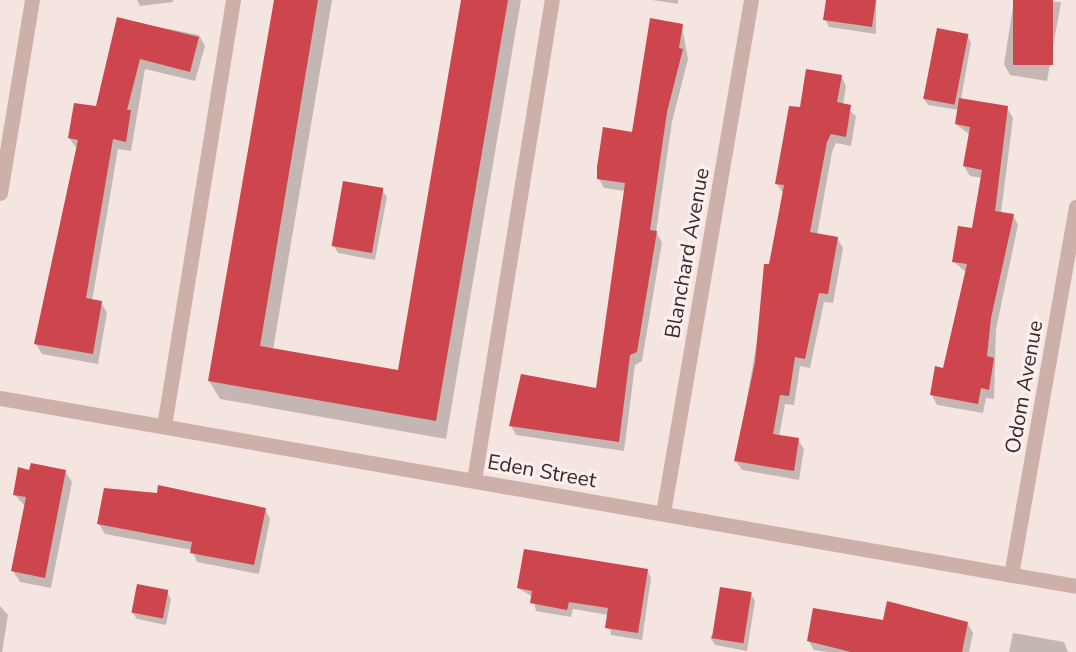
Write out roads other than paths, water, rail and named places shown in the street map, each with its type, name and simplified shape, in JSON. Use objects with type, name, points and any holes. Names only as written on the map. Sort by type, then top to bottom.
[{"type":"street","points":[[0,193],[33,0]]},
{"type":"street","points":[[164,426],[233,0]]},
{"type":"street","points":[[474,480],[552,0]]},
{"type":"street","name":"Blanchard Avenue","points":[[663,513],[751,0]]},
{"type":"street","name":"Odom Avenue","points":[[1011,575],[1076,207]]},
{"type":"street","name":"Eden Street","points":[[0,398],[1076,586]]}]
